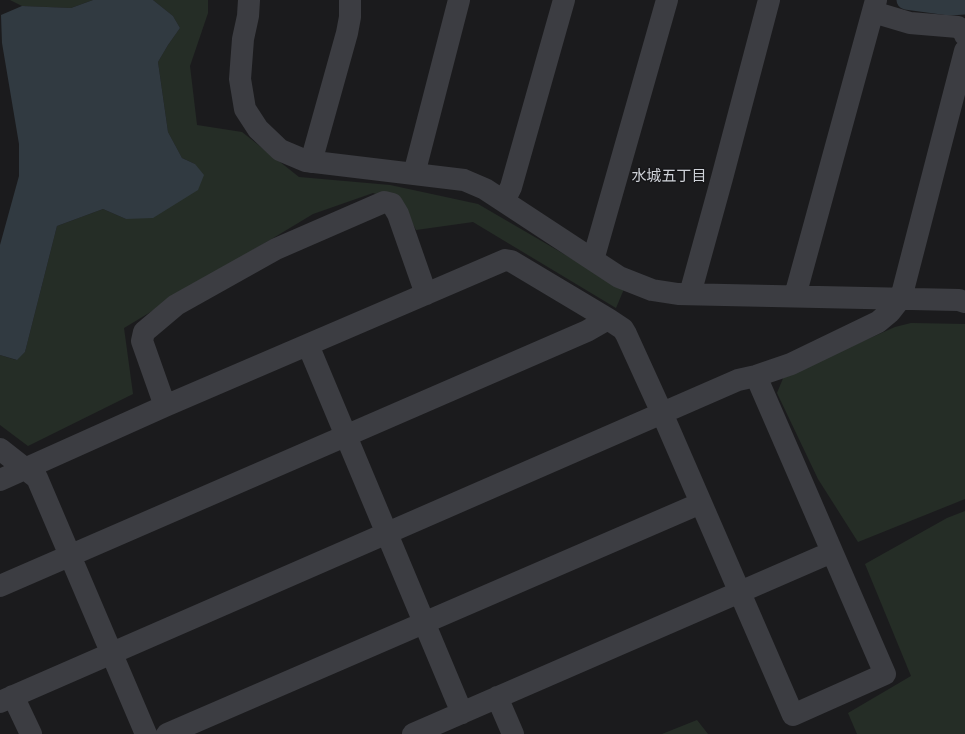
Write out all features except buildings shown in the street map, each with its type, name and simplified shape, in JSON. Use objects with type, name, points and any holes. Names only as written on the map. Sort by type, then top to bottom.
[{"type":"street","points":[[249,0],[248,16],[243,39],[240,79],[245,109],[258,129],[280,150],[306,161],[464,180],[485,189],[619,277],[652,290],[690,294],[901,298],[959,300],[965,302]]},
{"type":"street","points":[[311,162],[347,33],[350,17],[350,0]]},
{"type":"street","points":[[414,174],[459,0]]},
{"type":"street","points":[[504,201],[511,187],[564,0]]},
{"type":"street","points":[[593,260],[667,0]]},
{"type":"street","points":[[690,294],[769,0]]},
{"type":"street","points":[[795,296],[875,6],[910,23],[958,27],[965,34]]},
{"type":"street","points":[[31,734],[7,699],[738,380],[756,376],[791,364],[878,322],[890,312],[901,298],[965,51]]},
{"type":"street","points":[[166,406],[142,341],[144,332],[176,305],[269,253],[384,202],[392,204],[398,214],[426,294]]},
{"type":"street","points":[[0,480],[308,344],[504,260],[511,261],[623,329],[662,413],[793,715],[885,674],[756,376]]},
{"type":"street","points":[[0,586],[587,332],[608,319]]},
{"type":"street","points":[[308,344],[462,713]]},
{"type":"street","points":[[0,450],[36,478],[146,734]]},
{"type":"street","points":[[167,734],[701,503]]},
{"type":"street","points":[[413,734],[832,552]]},
{"type":"street","points":[[498,697],[514,734]]},
{"type":"shaded area","points":[[10,0],[93,0],[71,8],[22,6]]},
{"type":"shaded area","points":[[93,0],[153,0],[173,16],[180,28],[158,62],[168,132],[182,158],[195,164],[204,175],[198,190],[153,218],[126,219],[103,209],[57,226],[25,352],[17,360],[0,355],[0,245],[19,176],[19,144],[2,43],[1,15],[22,6],[71,8]]},
{"type":"shaded area","points":[[153,0],[208,0],[208,13],[190,66],[197,125],[242,132],[299,177],[390,185],[478,204],[624,289],[616,308],[473,222],[416,230],[402,203],[373,193],[313,214],[124,328],[133,394],[28,446],[0,425],[0,355],[16,360],[25,352],[57,226],[103,209],[126,219],[195,164],[182,158],[168,132],[158,62],[180,28],[173,16]]},
{"type":"shaded area","points":[[911,323],[965,324],[965,499],[858,542],[818,479],[777,393],[784,376],[895,327]]},
{"type":"shaded area","points":[[965,511],[965,734],[857,734],[848,713],[911,676],[865,564],[947,518]]},
{"type":"shaded area","points":[[697,720],[708,734],[662,734]]},
{"type":"waterway","points":[[906,0],[950,6],[965,5]]},
{"type":"district","name":"水城五丁目","points":[[669,176]]}]
